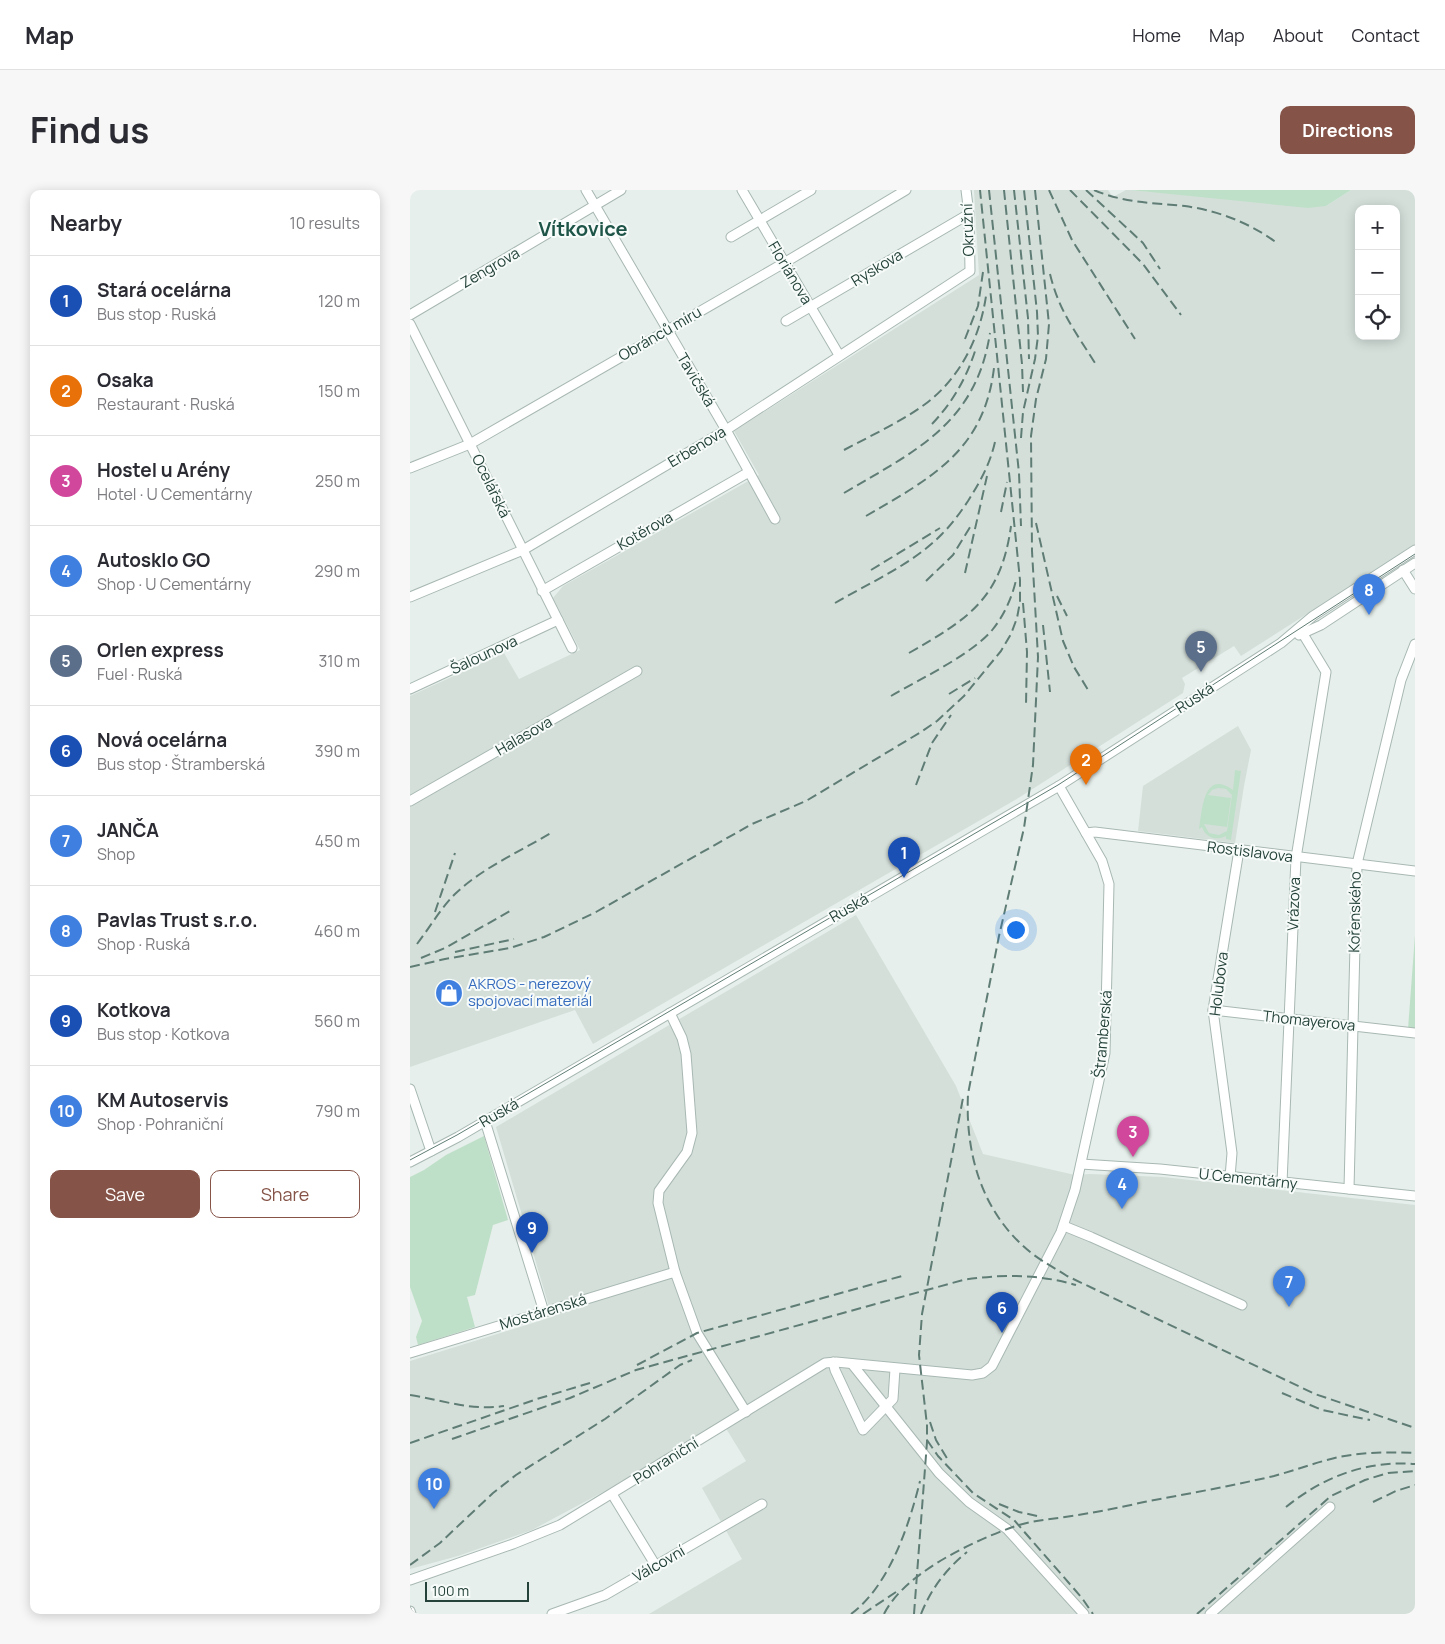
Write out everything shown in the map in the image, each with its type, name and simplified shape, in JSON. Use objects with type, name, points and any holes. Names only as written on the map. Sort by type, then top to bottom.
[{"type":"street","name":"Tavičská","points":[[586,190],[726,430],[775,519]]},
{"type":"street","name":"Zengrova","points":[[410,315],[621,190]]},
{"type":"street","name":"Floriánova","points":[[742,190],[839,355]]},
{"type":"street","points":[[731,237],[811,190]]},
{"type":"street","name":"Obránců míru","points":[[410,468],[470,444],[784,263],[906,190]]},
{"type":"street","name":"Okružní","points":[[966,190],[969,214],[970,271]]},
{"type":"street","name":"Ryskova","points":[[786,322],[969,214]]},
{"type":"street","name":"Erbenova","points":[[410,596],[523,550],[726,430],[970,271]]},
{"type":"street","name":"Ocelářská","points":[[410,324],[572,648]]},
{"type":"street","name":"Kotěrova","points":[[542,591],[749,472]]},
{"type":"street","name":"Ruská","points":[[410,1162],[485,1121],[1059,786],[1281,643],[1313,616],[1415,550]]},
{"type":"street","name":"Ruská","points":[[1281,643],[1321,625],[1415,563]]},
{"type":"street","points":[[1403,570],[1415,589]]},
{"type":"street","name":"Šalounova","points":[[410,689],[558,620]]},
{"type":"street","name":"Vrázova","points":[[1282,1183],[1296,858],[1326,672],[1303,634]]},
{"type":"street","name":"Kořenského","points":[[1349,1189],[1357,864],[1401,680],[1415,644]]},
{"type":"street","name":"Halasova","points":[[410,801],[637,671]]},
{"type":"street","name":"Štramberská","points":[[920,1371],[975,1375],[990,1368],[1036,1283],[1064,1226],[1073,1200],[1105,1053],[1110,896],[1105,868],[1059,786]]},
{"type":"street","name":"Rostislavova","points":[[1086,833],[1095,832],[1415,871]]},
{"type":"street","name":"Holubova","points":[[1230,1177],[1232,1153],[1213,1010],[1239,850]]},
{"type":"street","name":"Thomayerova","points":[[1213,1010],[1415,1033]]},
{"type":"street","points":[[670,1013],[682,1038],[686,1054],[692,1133],[687,1152],[659,1191],[658,1203],[675,1272],[698,1334],[746,1412]]},
{"type":"street","points":[[410,1089],[431,1151]]},
{"type":"street","points":[[485,1121],[544,1312]]},
{"type":"street","name":"U Cementárny","points":[[1081,1164],[1142,1167],[1415,1196]]},
{"type":"street","points":[[1064,1226],[1092,1236],[1242,1305]]},
{"type":"street","name":"Mostárenská","points":[[410,1353],[675,1272]]},
{"type":"street","points":[[833,1362],[863,1430],[893,1399],[894,1369]]},
{"type":"street","name":"Pohraniční","points":[[410,1580],[544,1532],[612,1494],[823,1364],[833,1362],[920,1371]]},
{"type":"street","points":[[852,1364],[939,1473],[970,1502],[1007,1528],[1084,1614]]},
{"type":"street","points":[[612,1494],[656,1566]]},
{"type":"street","name":"Válcovní","points":[[552,1614],[600,1597],[762,1504]]},
{"type":"street","points":[[1210,1614],[1330,1508]]},
{"type":"shaded area","points":[[974,190],[1108,190],[1113,197],[1126,190],[1130,190],[1326,206],[1351,190],[1415,190],[1415,545],[1241,656],[1234,646],[1182,678],[1185,684],[1183,693],[1020,797],[593,1044],[575,1010],[410,1067],[410,696],[504,653],[519,679],[580,650],[553,598],[563,586],[759,475],[734,431],[979,275]]},
{"type":"shaded area","points":[[1238,726],[1251,750],[1235,843],[1138,831],[1143,786]]},
{"type":"shaded area","points":[[856,915],[956,1086],[983,1154],[1075,1175],[1163,1177],[1415,1205],[1415,1614],[649,1614],[742,1559],[702,1488],[746,1461],[722,1422],[605,1491],[532,1530],[458,1556],[410,1569],[410,1361],[552,1317],[496,1127]]},
{"type":"green space","points":[[1130,190],[1351,190],[1326,206],[1308,208]]},
{"type":"green space","points":[[1235,770],[1241,771],[1231,840],[1226,839],[1226,836],[1212,838],[1206,834],[1202,827],[1199,829],[1206,794],[1215,784],[1223,785],[1233,790]],"holes":[[[1218,788],[1226,789],[1232,795],[1227,831],[1219,835],[1209,833],[1204,824],[1227,827],[1231,798],[1208,795],[1212,790]]]},
{"type":"green space","points":[[1415,935],[1415,1029],[1408,1029]]},
{"type":"green space","points":[[484,1136],[508,1220],[493,1225],[475,1295],[467,1297],[475,1327],[418,1345],[416,1337],[422,1321],[410,1287],[410,1177],[446,1155]]},
{"type":"tram line","points":[[410,1160],[457,1135],[1058,785],[1415,554]]},
{"type":"tram line","points":[[410,1606],[413,1614]]},
{"type":"railway","points":[[410,967],[510,948],[544,937],[596,912],[752,824],[806,801],[937,721],[964,696],[1001,651],[1011,634],[1017,618],[1020,602],[1020,580],[980,190]]},
{"type":"railway","points":[[989,190],[1019,473],[1021,526]]},
{"type":"railway","points":[[1004,190],[1022,364],[1023,392]]},
{"type":"railway","points":[[1014,190],[1028,318],[1029,359]]},
{"type":"railway","points":[[1021,438],[1023,412],[1035,359],[1038,336],[1024,190]]},
{"type":"railway","points":[[1035,190],[1049,324],[1046,359],[1036,399],[1031,436],[1032,551],[1038,657],[1033,765],[1024,828],[999,936],[968,1094],[970,1140],[974,1162],[990,1203],[1002,1222],[1016,1239],[1034,1255],[1067,1276],[1315,1394],[1415,1428]]},
{"type":"railway","points":[[1049,190],[1072,240],[1135,339]]},
{"type":"railway","points":[[1070,190],[1143,264],[1181,315]]},
{"type":"railway","points":[[1086,190],[1143,243],[1160,269]]},
{"type":"railway","points":[[1094,190],[1128,200],[1185,206],[1210,211],[1256,229],[1277,243]]},
{"type":"railway","points":[[965,339],[978,306],[983,272]]},
{"type":"railway","points":[[1050,274],[1063,310],[1095,363]]},
{"type":"railway","points":[[844,450],[887,428],[928,402],[940,392],[959,368],[974,341],[986,296]]},
{"type":"railway","points":[[844,493],[918,448],[956,413],[971,390],[983,364],[990,333]]},
{"type":"railway","points":[[932,424],[958,389],[976,348]]},
{"type":"railway","points":[[866,516],[912,489],[951,459],[979,421],[988,397],[994,368]]},
{"type":"railway","points":[[835,603],[905,563],[931,545],[942,534],[959,514],[977,487],[995,442]]},
{"type":"railway","points":[[965,573],[987,476]]},
{"type":"railway","points":[[1001,512],[1007,482]]},
{"type":"railway","points":[[1036,523],[1063,641],[1074,667],[1090,693]]},
{"type":"railway","points":[[926,581],[953,555],[972,524]]},
{"type":"railway","points":[[909,653],[965,617],[978,604],[990,589],[999,572],[1011,526]]},
{"type":"railway","points":[[871,570],[940,528]]},
{"type":"railway","points":[[891,696],[960,657],[984,638],[997,624],[1004,612],[1016,580]]},
{"type":"railway","points":[[1057,596],[1067,616]]},
{"type":"railway","points":[[1023,603],[1027,652],[1026,705]]},
{"type":"railway","points":[[1043,625],[1050,692]]},
{"type":"railway","points":[[949,694],[975,678]]},
{"type":"railway","points":[[916,785],[932,743],[951,715]]},
{"type":"railway","points":[[417,944],[455,894],[489,868],[551,833]]},
{"type":"railway","points":[[435,912],[455,853]]},
{"type":"railway","points":[[421,958],[445,948],[510,911]]},
{"type":"railway","points":[[455,952],[514,939]]},
{"type":"railway","points":[[914,1614],[927,1442],[927,1425],[919,1355],[922,1314],[963,1098]]},
{"type":"railway","points":[[637,1365],[697,1333],[902,1276]]},
{"type":"railway","points":[[452,1439],[570,1398],[636,1370],[963,1280],[1020,1276],[1062,1281],[1076,1285]]},
{"type":"railway","points":[[410,1565],[440,1543],[493,1493],[516,1475],[605,1419],[680,1365],[692,1360]]},
{"type":"railway","points":[[410,1443],[537,1399],[590,1383]]},
{"type":"railway","points":[[1282,1393],[1322,1410],[1370,1420]]},
{"type":"railway","points":[[410,1395],[468,1406],[504,1406]]},
{"type":"railway","points":[[930,1422],[936,1440],[948,1460]]},
{"type":"railway","points":[[927,1440],[938,1456],[973,1493],[1014,1520],[1082,1598],[1093,1614]]},
{"type":"railway","points":[[884,1614],[893,1599],[922,1573],[957,1551],[1017,1526],[1242,1483],[1274,1476],[1339,1457],[1358,1454],[1415,1453]]},
{"type":"railway","points":[[1286,1507],[1315,1487],[1346,1473],[1380,1465],[1397,1463],[1415,1464]]},
{"type":"railway","points":[[1197,1614],[1331,1496],[1365,1480],[1388,1473],[1415,1471]]},
{"type":"railway","points":[[851,1614],[876,1588],[896,1554],[910,1517],[920,1481]]},
{"type":"railway","points":[[1373,1502],[1396,1491],[1415,1485]]},
{"type":"railway","points":[[999,1504],[1019,1512],[1042,1517]]},
{"type":"railway","points":[[921,1614],[929,1596],[940,1580],[952,1565],[967,1552]]},
{"type":"railway","points":[[863,1614],[896,1592]]},
{"type":"place","name":"Pavlas Trust s.r.o.","points":[[1369,615]]},
{"type":"place","name":"Orlen express","points":[[1201,672]]},
{"type":"place","name":"Osaka","points":[[1086,785]]},
{"type":"place","name":"Stará ocelárna","points":[[904,878]]},
{"type":"place","name":"AKROS - nerezový spojovací materiál","points":[[449,993]]},
{"type":"place","name":"Hostel u Arény","points":[[1133,1157]]},
{"type":"place","name":"Autosklo GO","points":[[1122,1209]]},
{"type":"place","name":"Kotkova","points":[[532,1253]]},
{"type":"place","name":"JANČA","points":[[1289,1307]]},
{"type":"place","name":"Nová ocelárna","points":[[1002,1333]]},
{"type":"place","name":"KM Autoservis","points":[[434,1509]]},
{"type":"district","name":"Vítkovice","points":[[583,229]]}]
